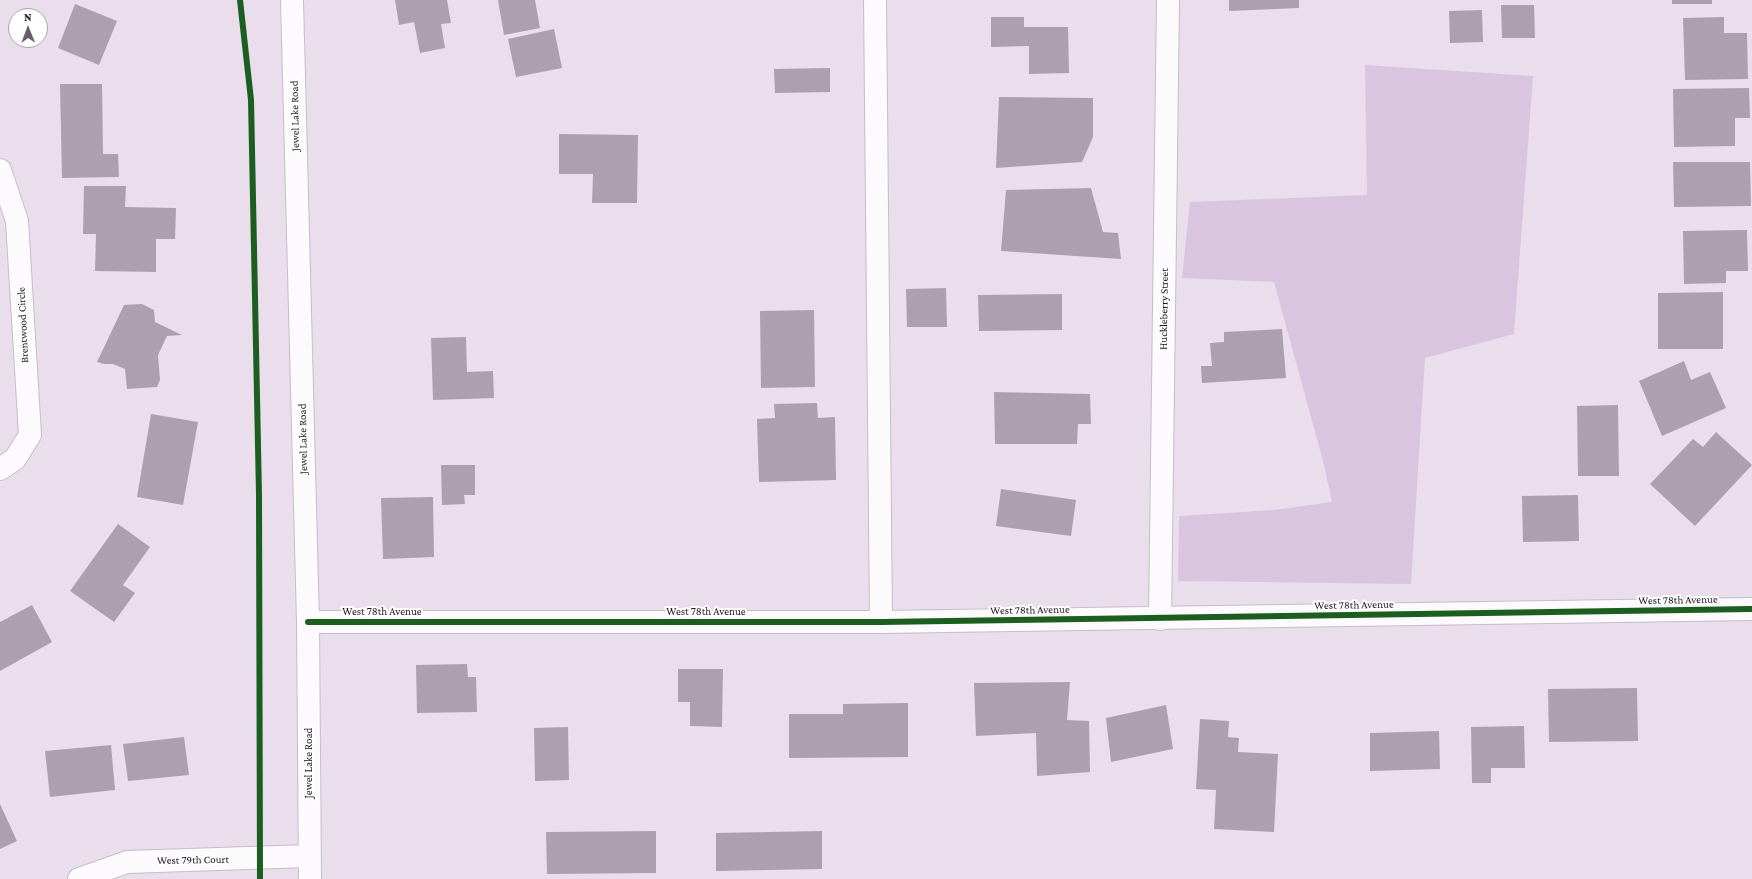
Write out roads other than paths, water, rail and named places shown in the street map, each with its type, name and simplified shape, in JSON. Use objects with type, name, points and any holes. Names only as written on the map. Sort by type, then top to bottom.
[{"type":"street","name":"Jewel Lake Road","points":[[292,0],[308,622],[310,879]]},
{"type":"street","points":[[875,0],[881,622]]},
{"type":"street","name":"Huckleberry Street","points":[[1160,619],[1168,0]]},
{"type":"street","name":"Brentwood Circle","points":[[0,170],[17,221],[30,435],[15,460],[0,469]]},
{"type":"street","name":"West 78th Avenue","points":[[308,622],[881,622],[1752,609]]},
{"type":"street","name":"West 79th Court","points":[[79,879],[127,862],[310,856]]}]
